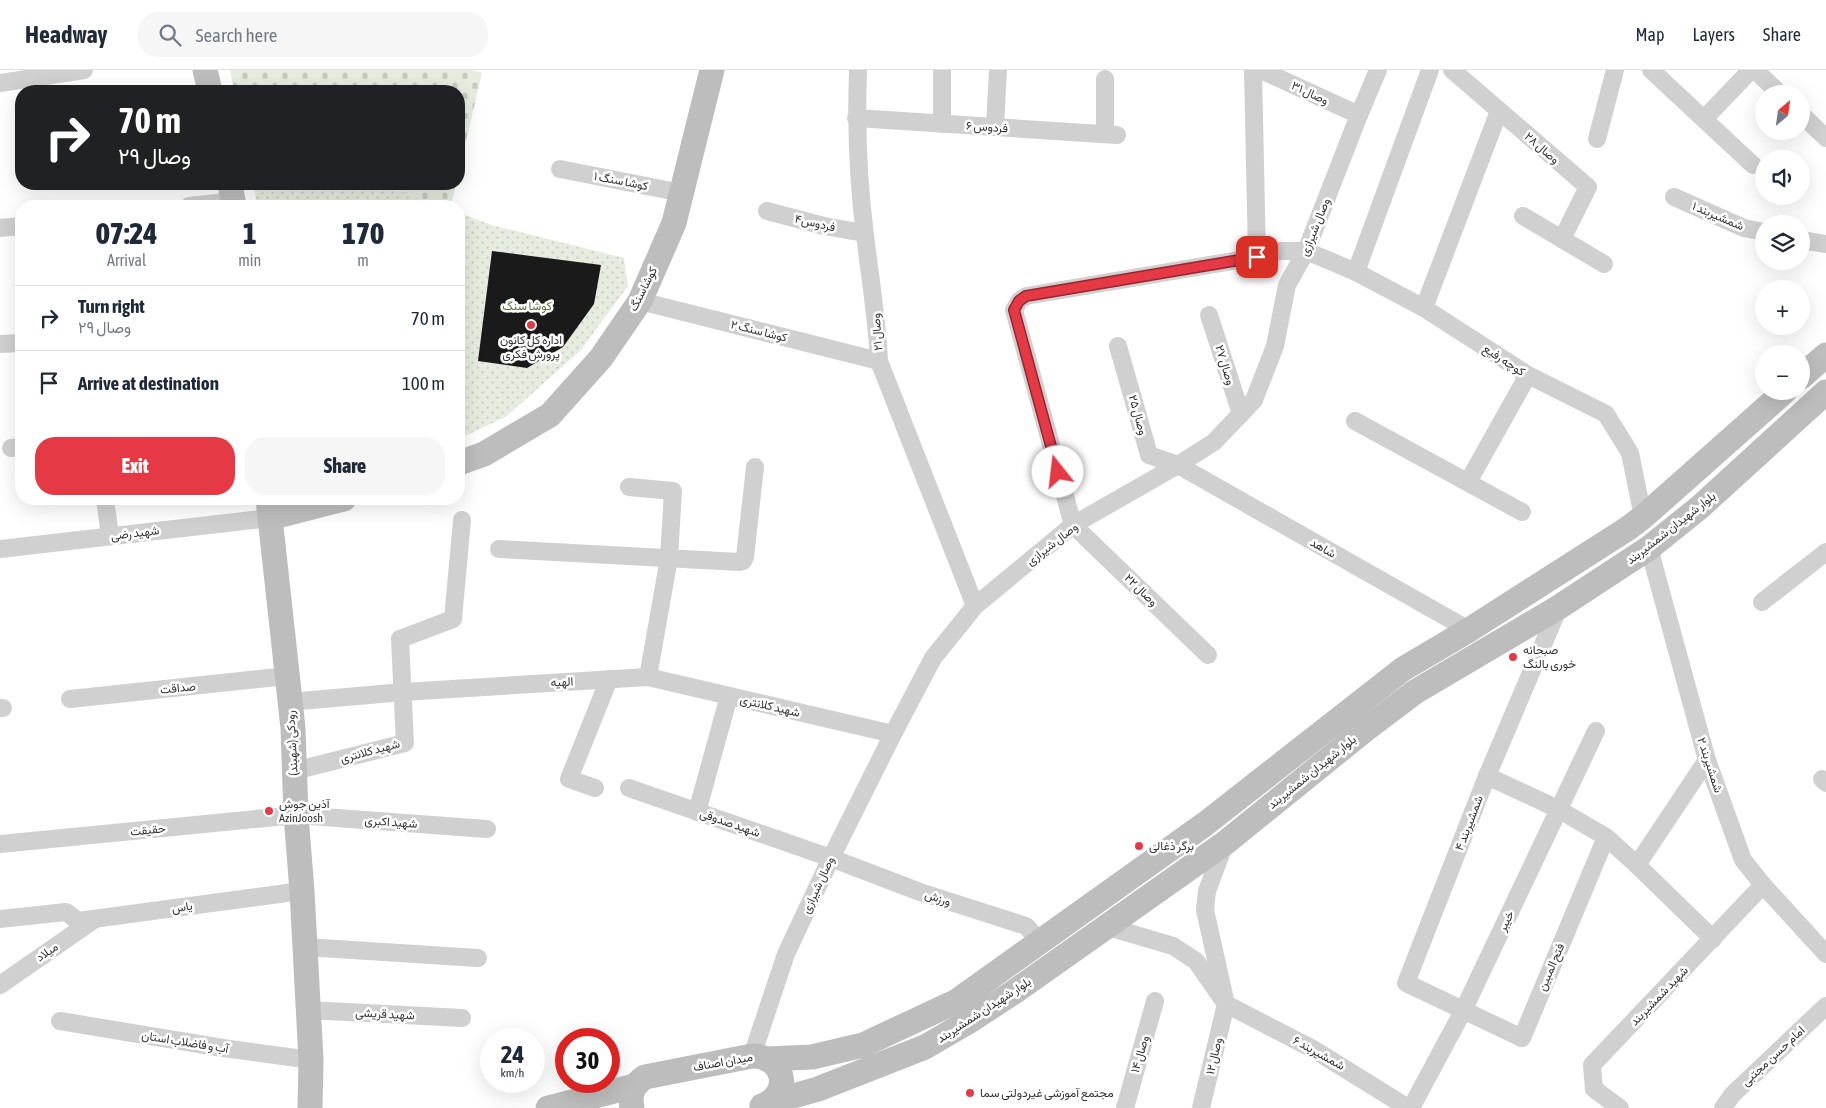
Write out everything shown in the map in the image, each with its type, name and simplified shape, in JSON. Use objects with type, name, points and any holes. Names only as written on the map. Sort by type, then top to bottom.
[{"type":"main road","points":[[205,70],[209,85]]},
{"type":"main road","name":"کوشاسنگ","points":[[465,461],[484,454],[550,415],[601,358],[640,302],[674,223],[712,70]]},
{"type":"main road","points":[[1810,369],[1826,355]]},
{"type":"main road","name":"بلوار شهیدان شمشیربند","points":[[760,1106],[818,1090],[925,1047],[1014,992],[1225,843],[1366,729],[1415,692],[1559,607],[1649,548],[1700,507],[1826,392]]},
{"type":"main road","name":"بلوار شهیدان شمشیربند","points":[[759,1057],[812,1057],[864,1045],[957,1001],[1205,824],[1403,669],[1469,630],[1643,517],[1775,400]]},
{"type":"main road","points":[[269,508],[294,505]]},
{"type":"main road","name":"رودکی (شهبند)","points":[[269,508],[293,728],[296,815],[311,1060],[310,1108]]},
{"type":"main road","name":"میدان اصناف","points":[[633,1097],[645,1077],[759,1057],[778,1069],[781,1084],[779,1092],[760,1106]]},
{"type":"main road","points":[[548,1108],[633,1097]]},
{"type":"street","points":[[0,83],[84,70]]},
{"type":"street","name":"وصال ۲۱","points":[[858,70],[856,118],[864,233],[877,322],[878,361],[975,606]]},
{"type":"street","points":[[942,70],[942,124]]},
{"type":"street","points":[[995,127],[998,70]]},
{"type":"street","points":[[1253,70],[1257,257]]},
{"type":"street","name":"وصال ۳۱","points":[[1261,70],[1359,116]]},
{"type":"street","name":"وصال شیرازی","points":[[759,1057],[786,954],[831,858],[933,658],[975,606],[1073,526],[1214,442],[1254,400],[1275,346],[1287,285],[1306,251],[1378,70]]},
{"type":"street","points":[[1356,272],[1430,70]]},
{"type":"street","name":"وصال ۲۸","points":[[1452,70],[1588,187],[1562,239]]},
{"type":"street","points":[[1597,139],[1615,70]]},
{"type":"street","points":[[1651,70],[1753,165]]},
{"type":"street","points":[[1704,119],[1753,70],[1770,85]]},
{"type":"street","name":"فردوس ۶","points":[[856,118],[1111,134],[1105,79]]},
{"type":"street","points":[[1424,308],[1499,111]]},
{"type":"street","points":[[1810,123],[1826,138]]},
{"type":"street","name":"کوشا سنگ ۱","points":[[560,169],[682,193]]},
{"type":"street","points":[[218,200],[232,197]]},
{"type":"street","name":"شمشیربند ۱","points":[[1674,197],[1744,228],[1755,230]]},
{"type":"street","name":"فردوس۴","points":[[767,211],[824,226],[864,233]]},
{"type":"street","points":[[1523,216],[1604,264]]},
{"type":"street","points":[[0,228],[15,227]]},
{"type":"street","points":[[1810,241],[1826,244]]},
{"type":"street","points":[[1073,526],[1014,310],[1019,301],[1026,296],[1257,257],[1281,251],[1306,251]]},
{"type":"street","name":"کوچه رفیع","points":[[1306,251],[1356,272],[1424,308],[1528,375],[1606,414],[1630,453],[1643,517]]},
{"type":"street","name":"کوشا سنگ ۲","points":[[640,302],[878,361]]},
{"type":"street","name":"وصال ۲۷","points":[[1209,315],[1240,414]]},
{"type":"street","points":[[0,344],[15,343]]},
{"type":"street","name":"وصال ۲۵","points":[[1118,346],[1149,456],[1178,465]]},
{"type":"street","points":[[1468,482],[1528,375]]},
{"type":"street","points":[[1355,421],[1522,512]]},
{"type":"street","name":"شاهد","points":[[1178,465],[1469,630]]},
{"type":"street","points":[[499,549],[743,561],[755,467]]},
{"type":"street","points":[[629,488],[673,491],[669,558],[648,677]]},
{"type":"street","points":[[107,505],[110,536]]},
{"type":"street","name":"شهید رضی","points":[[0,549],[110,536],[269,508]]},
{"type":"street","name":"شهید کلانتری","points":[[294,771],[405,743],[400,639],[453,619],[462,520]]},
{"type":"street","name":"وصال ۲۲","points":[[1073,526],[1208,655]]},
{"type":"street","name":"شمشیربند ۲","points":[[1649,548],[1707,760],[1743,860],[1763,885],[1826,954]]},
{"type":"street","points":[[1762,602],[1826,552]]},
{"type":"street","name":"شمشیربند ۴","points":[[1463,1010],[1406,983],[1488,776],[1559,607]]},
{"type":"street","name":"صداقت","points":[[70,699],[287,676]]},
{"type":"street","name":"شهید کلانتری","points":[[648,677],[893,734]]},
{"type":"street","name":"الهیه","points":[[290,702],[403,692],[648,677]]},
{"type":"street","points":[[595,788],[569,779],[609,679]]},
{"type":"street","points":[[697,812],[729,696]]},
{"type":"street","name":"خیبر","points":[[1409,1108],[1463,1010],[1596,732]]},
{"type":"street","points":[[1637,864],[1707,760]]},
{"type":"street","points":[[1488,776],[1558,809],[1606,837],[1637,864],[1713,940]]},
{"type":"street","name":"شهید صدوقی","points":[[629,788],[831,858]]},
{"type":"street","name":"شهید اکبری","points":[[296,815],[487,829]]},
{"type":"street","name":"حقیقت","points":[[0,844],[296,815]]},
{"type":"street","name":"فتح المبین","points":[[1463,1010],[1522,1038],[1606,837]]},
{"type":"street","points":[[1225,843],[1207,891],[1205,910],[1226,1004]]},
{"type":"street","name":"ورزش","points":[[831,858],[920,892],[1026,926],[1040,942]]},
{"type":"street","name":"شهید شمشیربند","points":[[1620,1108],[1594,1088],[1592,1065],[1713,940],[1763,885]]},
{"type":"street","name":"یاس","points":[[0,919],[66,912],[78,921],[302,891]]},
{"type":"street","name":"میلاد","points":[[0,985],[95,918]]},
{"type":"street","name":"شمشیربند ۶","points":[[1105,926],[1173,946],[1196,961],[1226,1004],[1313,1049],[1409,1108]]},
{"type":"street","points":[[305,947],[478,958]]},
{"type":"street","name":"وصال ۱۴","points":[[1125,1108],[1155,1001]]},
{"type":"street","name":"وصال ۱۲","points":[[1201,1108],[1226,1004]]},
{"type":"street","name":"امام حسن مجتبی","points":[[1723,1108],[1732,1095],[1826,1006]]},
{"type":"street","name":"شهید قریشی","points":[[308,1010],[462,1018]]},
{"type":"street","name":"آب و فاضلاب استان","points":[[60,1022],[311,1060]]},
{"type":"green space","points":[[230,70],[472,70],[482,73],[465,145],[465,85],[233,85]]},
{"type":"green space","points":[[254,190],[288,190],[255,193]]},
{"type":"green space","points":[[288,190],[396,190],[424,200],[256,200],[255,193]]},
{"type":"green space","points":[[396,190],[455,190],[452,200],[424,200]]},
{"type":"green space","name":"کوشا سنگ","points":[[465,215],[492,225],[624,258],[628,286],[580,351],[507,416],[465,436]]},
{"type":"building","name":"اداره کل کانون پرورش فکری","points":[[492,251],[601,265],[594,304],[563,347],[527,368],[478,361]]},
{"type":"place","name":"اداره کل کانون پرورش فکری","points":[[531,325]]},
{"type":"place","name":"صبحانه خوری بالنگ","points":[[1513,657]]},
{"type":"place","name":"آذین جوش AzinJoosh","points":[[269,811]]},
{"type":"place","name":"برگر ذغالی","points":[[1139,846]]},
{"type":"place","name":"مجتمع آموزشی غیردولتی سما","points":[[970,1093]]},
{"type":"route","points":[[1058,472],[1014,310],[1019,301],[1026,296],[1257,257]]}]
